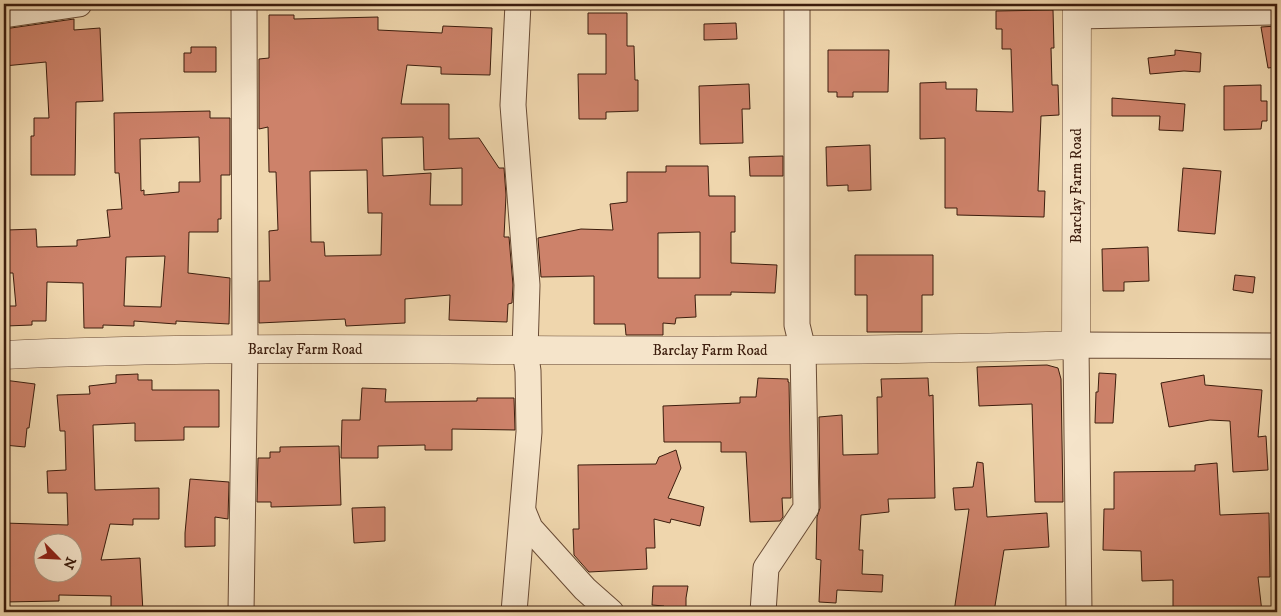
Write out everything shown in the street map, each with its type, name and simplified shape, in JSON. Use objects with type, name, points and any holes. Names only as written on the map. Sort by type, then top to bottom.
[{"type":"street","points":[[4,16],[79,4]]},
{"type":"street","points":[[242,612],[245,348],[244,4]]},
{"type":"street","points":[[514,612],[529,432],[528,371],[525,350],[526,285],[513,105],[518,4]]},
{"type":"street","points":[[763,612],[766,568],[806,508],[803,350],[797,325],[797,4]]},
{"type":"street","points":[[1077,10],[1277,12]]},
{"type":"street","name":"Barclay Farm Road","points":[[4,355],[105,350],[245,348],[803,350],[1076,345],[1077,10]]},
{"type":"street","points":[[1079,612],[1076,345],[1277,346]]},
{"type":"street","points":[[523,511],[530,528],[585,589],[611,612]]},
{"type":"building","points":[[1053,10],[1054,48],[1051,48],[1052,85],[1058,85],[1059,115],[1041,116],[1038,191],[1045,191],[1044,217],[957,215],[957,208],[945,208],[945,138],[920,139],[920,83],[946,82],[946,89],[977,89],[976,111],[1013,112],[1011,49],[1002,49],[1002,29],[996,29],[996,11]]},
{"type":"building","points":[[588,13],[627,13],[627,46],[634,46],[635,80],[638,80],[638,111],[606,112],[606,119],[579,119],[578,74],[606,74],[606,34],[588,34]]},
{"type":"building","points":[[269,15],[294,15],[294,19],[378,17],[378,30],[442,33],[443,26],[492,28],[490,75],[441,74],[441,67],[407,65],[401,104],[449,104],[449,139],[479,138],[499,168],[504,168],[506,195],[504,237],[509,237],[513,285],[512,303],[508,304],[507,322],[449,320],[450,295],[405,299],[405,323],[346,326],[345,319],[259,323],[259,281],[270,281],[269,231],[278,230],[276,172],[269,172],[268,127],[259,129],[259,59],[269,58]],"holes":[[[423,137],[424,170],[462,168],[462,205],[430,205],[431,173],[383,176],[382,138]],[[367,170],[368,213],[382,213],[381,255],[325,256],[324,242],[311,242],[310,171]]]},
{"type":"building","points":[[74,19],[74,30],[100,28],[103,101],[76,102],[75,175],[31,175],[31,136],[34,136],[34,118],[49,118],[46,62],[4,66],[4,29]]},
{"type":"building","points":[[736,23],[737,39],[704,40],[704,24]]},
{"type":"building","points":[[1277,26],[1277,67],[1268,68],[1261,27]]},
{"type":"building","points":[[191,47],[216,47],[216,72],[184,72],[184,53],[191,53]]},
{"type":"building","points":[[828,50],[889,50],[888,92],[853,92],[853,97],[837,97],[837,92],[828,92]]},
{"type":"building","points":[[1175,50],[1201,53],[1200,72],[1184,71],[1150,74],[1148,58],[1175,55]]},
{"type":"building","points":[[749,84],[750,109],[742,109],[743,143],[700,144],[699,86]]},
{"type":"building","points":[[1261,85],[1261,101],[1267,101],[1267,121],[1262,121],[1261,129],[1224,130],[1224,86]]},
{"type":"building","points":[[1112,98],[1185,104],[1183,131],[1159,130],[1160,116],[1112,116]]},
{"type":"building","points":[[210,111],[210,118],[230,118],[230,175],[221,175],[221,219],[218,219],[218,232],[189,232],[188,273],[230,278],[229,324],[176,321],[176,324],[134,321],[134,326],[103,325],[103,328],[84,328],[83,283],[47,282],[46,321],[32,321],[32,325],[4,325],[4,306],[16,306],[13,273],[8,273],[7,230],[36,229],[37,247],[77,246],[77,240],[110,237],[107,210],[122,209],[119,173],[115,173],[114,113]],"holes":[[[199,137],[200,182],[179,182],[179,192],[144,195],[144,190],[141,191],[140,139]],[[165,256],[161,307],[124,306],[126,257]]]},
{"type":"building","points":[[870,145],[871,190],[848,191],[848,185],[827,186],[826,147]]},
{"type":"building","points":[[783,156],[783,176],[750,176],[749,157]]},
{"type":"building","points":[[666,166],[708,166],[709,196],[735,196],[735,232],[731,232],[731,263],[777,265],[775,293],[731,292],[731,295],[695,295],[696,317],[676,318],[675,324],[663,323],[663,335],[626,335],[625,324],[594,324],[594,276],[541,277],[538,238],[581,229],[613,230],[610,204],[627,202],[627,172],[666,172]],"holes":[[[700,232],[700,278],[658,278],[658,233]]]},
{"type":"building","points":[[1183,168],[1221,171],[1215,234],[1178,231]]},
{"type":"building","points":[[1148,247],[1149,281],[1124,282],[1124,291],[1103,291],[1102,249]]},
{"type":"building","points":[[855,255],[933,255],[933,295],[922,295],[922,332],[867,332],[867,295],[855,295]]},
{"type":"building","points":[[1235,275],[1255,277],[1253,293],[1233,290]]},
{"type":"building","points":[[1047,365],[1058,368],[1061,379],[1063,502],[1035,502],[1032,404],[979,406],[977,367]]},
{"type":"building","points":[[1099,373],[1116,374],[1113,423],[1095,423]]},
{"type":"building","points":[[138,374],[138,380],[152,380],[152,390],[219,390],[219,427],[184,427],[184,440],[135,441],[135,423],[93,425],[95,490],[159,488],[159,519],[133,519],[133,525],[110,524],[101,560],[140,558],[143,612],[111,612],[111,596],[59,595],[59,601],[4,602],[4,523],[68,525],[67,493],[48,493],[47,471],[66,470],[65,431],[60,431],[57,395],[90,394],[89,386],[116,383],[116,375]]},
{"type":"building","points":[[1204,375],[1205,385],[1262,390],[1258,437],[1266,436],[1268,470],[1233,472],[1230,421],[1210,420],[1169,427],[1161,383]]},
{"type":"building","points":[[758,378],[788,379],[789,382],[791,498],[782,498],[783,517],[780,521],[750,522],[746,452],[721,452],[721,442],[664,442],[663,406],[740,403],[740,397],[756,397]]},
{"type":"building","points":[[928,378],[929,396],[933,395],[935,498],[888,499],[889,512],[861,515],[859,550],[863,550],[862,574],[883,575],[882,592],[837,590],[836,603],[819,602],[821,560],[816,559],[817,517],[820,508],[819,417],[842,415],[843,455],[878,454],[877,397],[882,397],[881,379]]},
{"type":"building","points":[[4,380],[35,384],[25,447],[4,445]]},
{"type":"building","points":[[362,388],[386,389],[385,402],[477,401],[477,398],[514,398],[515,430],[452,429],[452,450],[425,450],[425,445],[378,446],[378,458],[341,458],[342,420],[360,420]]},
{"type":"building","points":[[339,446],[341,505],[271,507],[271,502],[257,502],[258,458],[270,458],[270,452],[280,452],[280,447]]},
{"type":"building","points":[[676,450],[681,468],[668,498],[704,507],[700,526],[671,519],[670,523],[654,519],[655,548],[646,548],[647,569],[589,572],[574,555],[573,529],[579,529],[578,465],[656,464],[659,457]]},
{"type":"building","points":[[977,462],[983,463],[987,517],[1047,513],[1049,547],[1004,550],[994,612],[954,612],[969,509],[955,510],[953,488],[973,487]]},
{"type":"building","points":[[1217,463],[1220,515],[1269,513],[1270,577],[1258,577],[1262,612],[1173,612],[1173,580],[1142,581],[1141,551],[1103,550],[1104,509],[1114,509],[1114,472],[1195,471],[1195,465]]},
{"type":"building","points":[[190,479],[229,482],[228,519],[215,517],[215,546],[185,547]]},
{"type":"building","points":[[385,507],[385,541],[354,543],[352,508]]},
{"type":"building","points":[[653,586],[688,586],[686,612],[664,612],[664,606],[652,605]]}]
